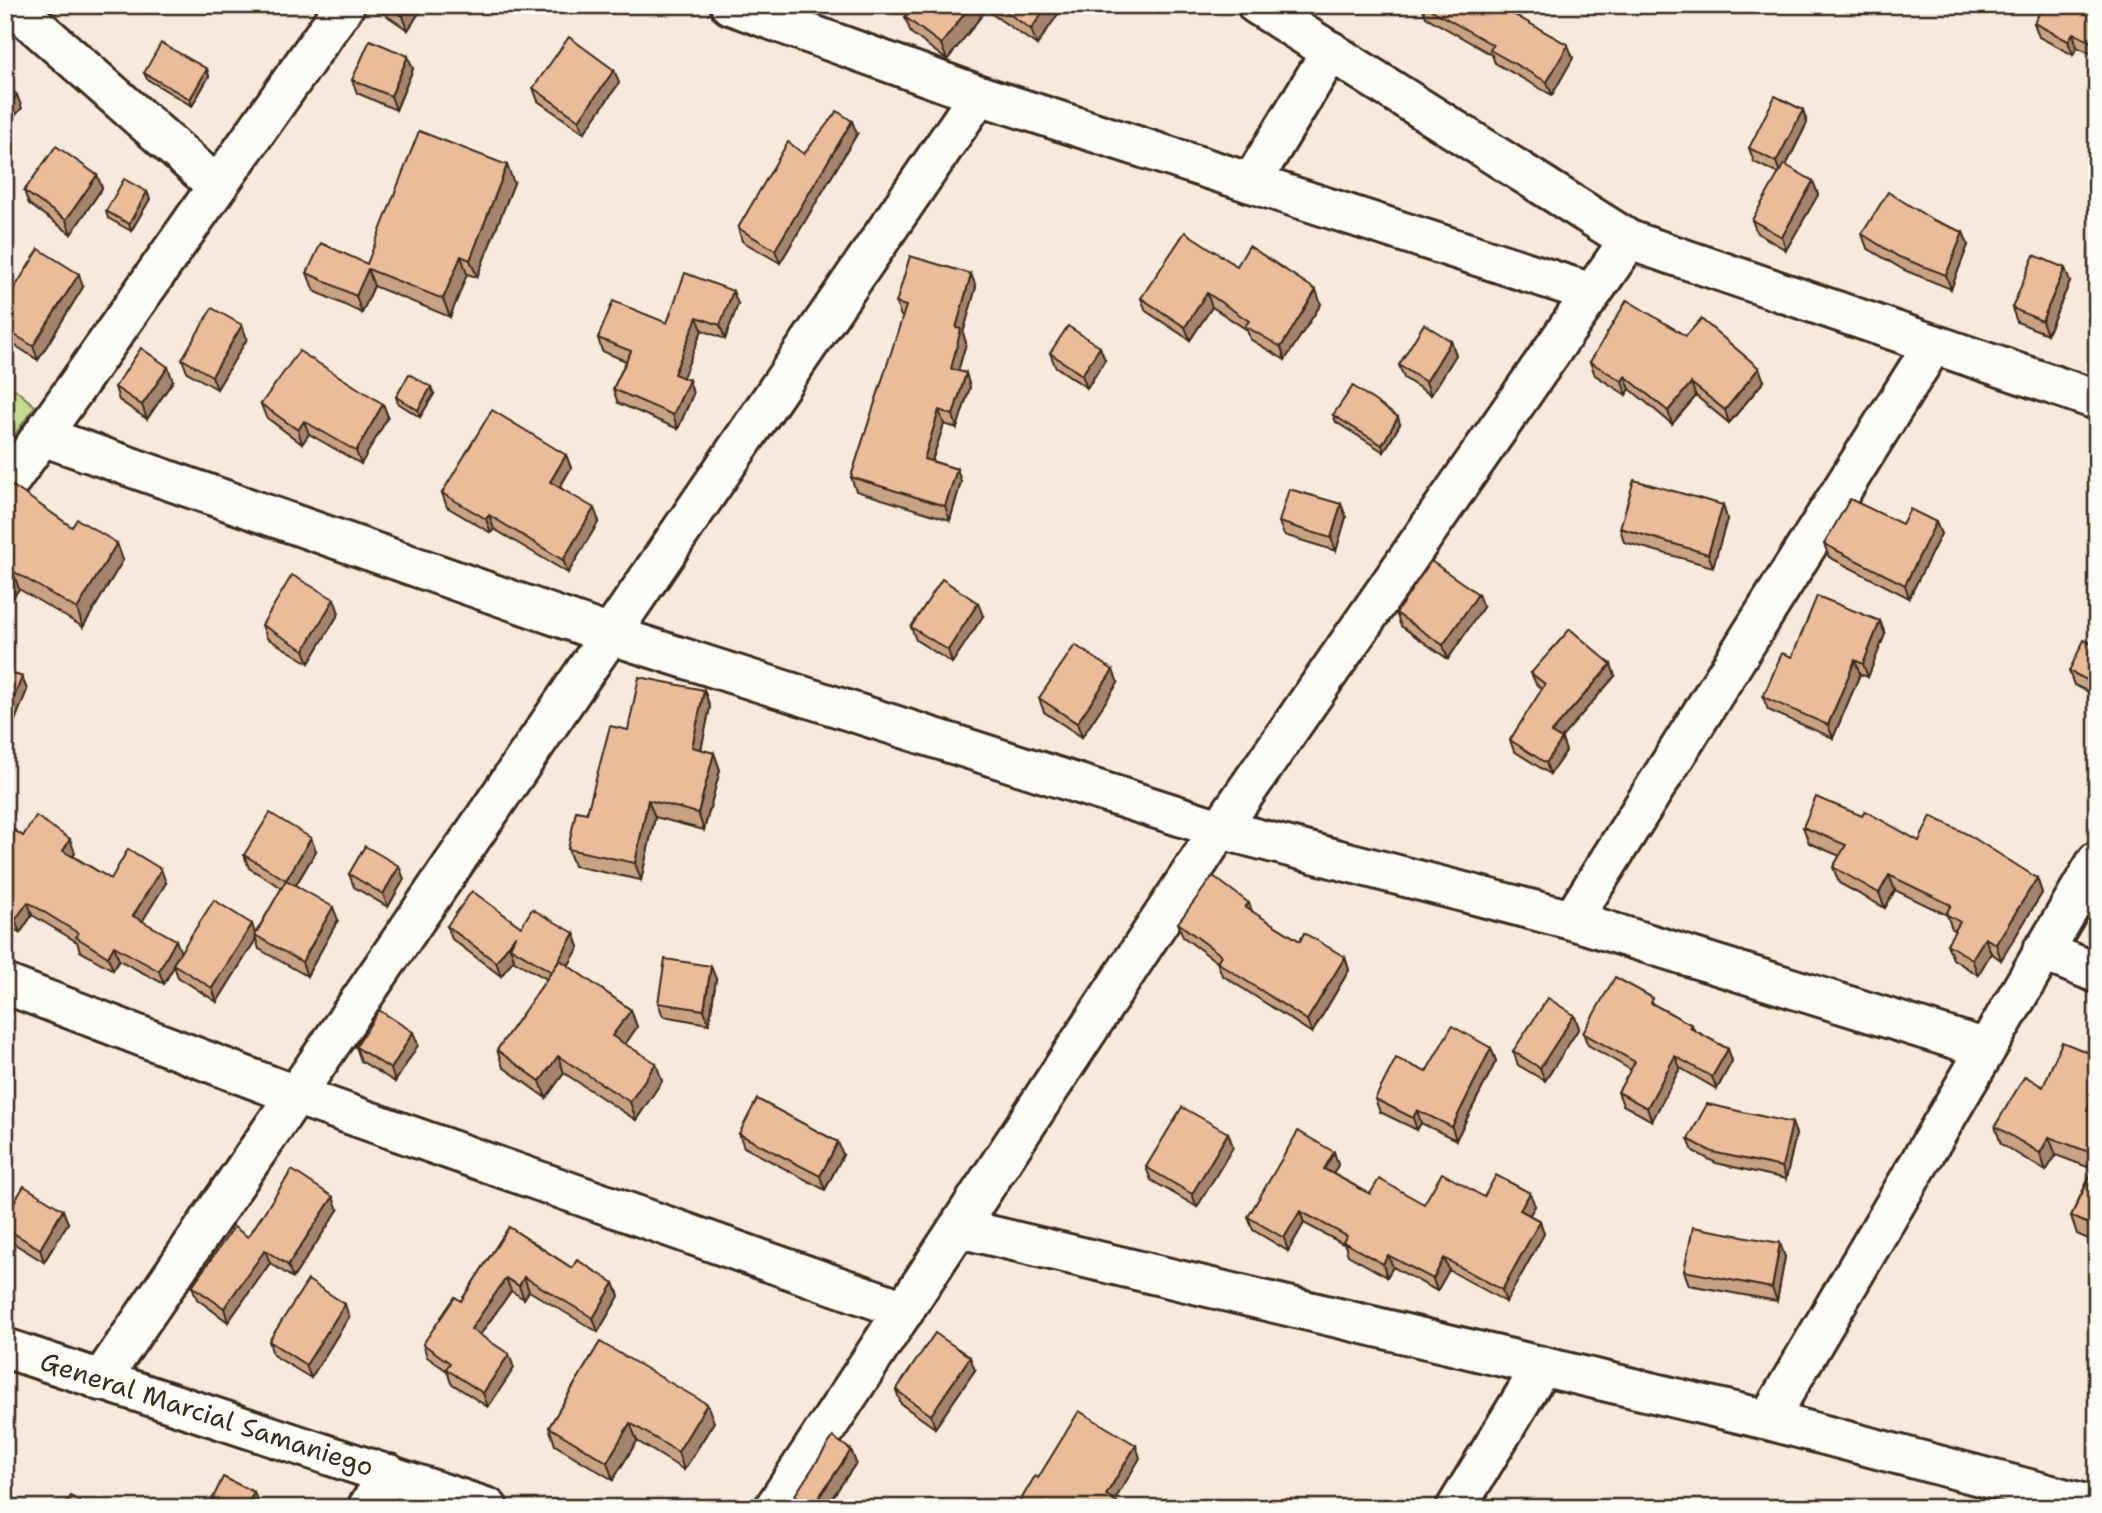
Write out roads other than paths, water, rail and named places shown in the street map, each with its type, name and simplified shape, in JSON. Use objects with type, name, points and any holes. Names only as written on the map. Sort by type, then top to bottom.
[{"type":"street","points":[[12,5],[217,187]]},
{"type":"street","points":[[5,488],[345,5]]},
{"type":"street","points":[[730,5],[979,95],[1592,293]]},
{"type":"street","points":[[1277,10],[1331,51],[1629,240],[2097,400]]},
{"type":"street","points":[[1251,183],[1331,51]]},
{"type":"street","points":[[100,1381],[979,95]]},
{"type":"street","points":[[774,1508],[1220,829],[1629,240]]},
{"type":"street","points":[[1572,920],[1933,345]]},
{"type":"street","points":[[42,436],[608,635],[1220,829],[1572,920],[1984,1048]]},
{"type":"street","points":[[1768,1420],[1984,1048],[2097,860]]},
{"type":"street","points":[[2042,951],[2097,974]]},
{"type":"street","points":[[5,984],[296,1095],[905,1310]]},
{"type":"street","points":[[959,1228],[1768,1420],[2097,1507]]},
{"type":"street","name":"General Marcial Samaniego","points":[[5,1348],[488,1508]]},
{"type":"street","points":[[1456,1508],[1541,1368]]},
{"type":"street","points":[[367,1508],[389,1474]]}]
